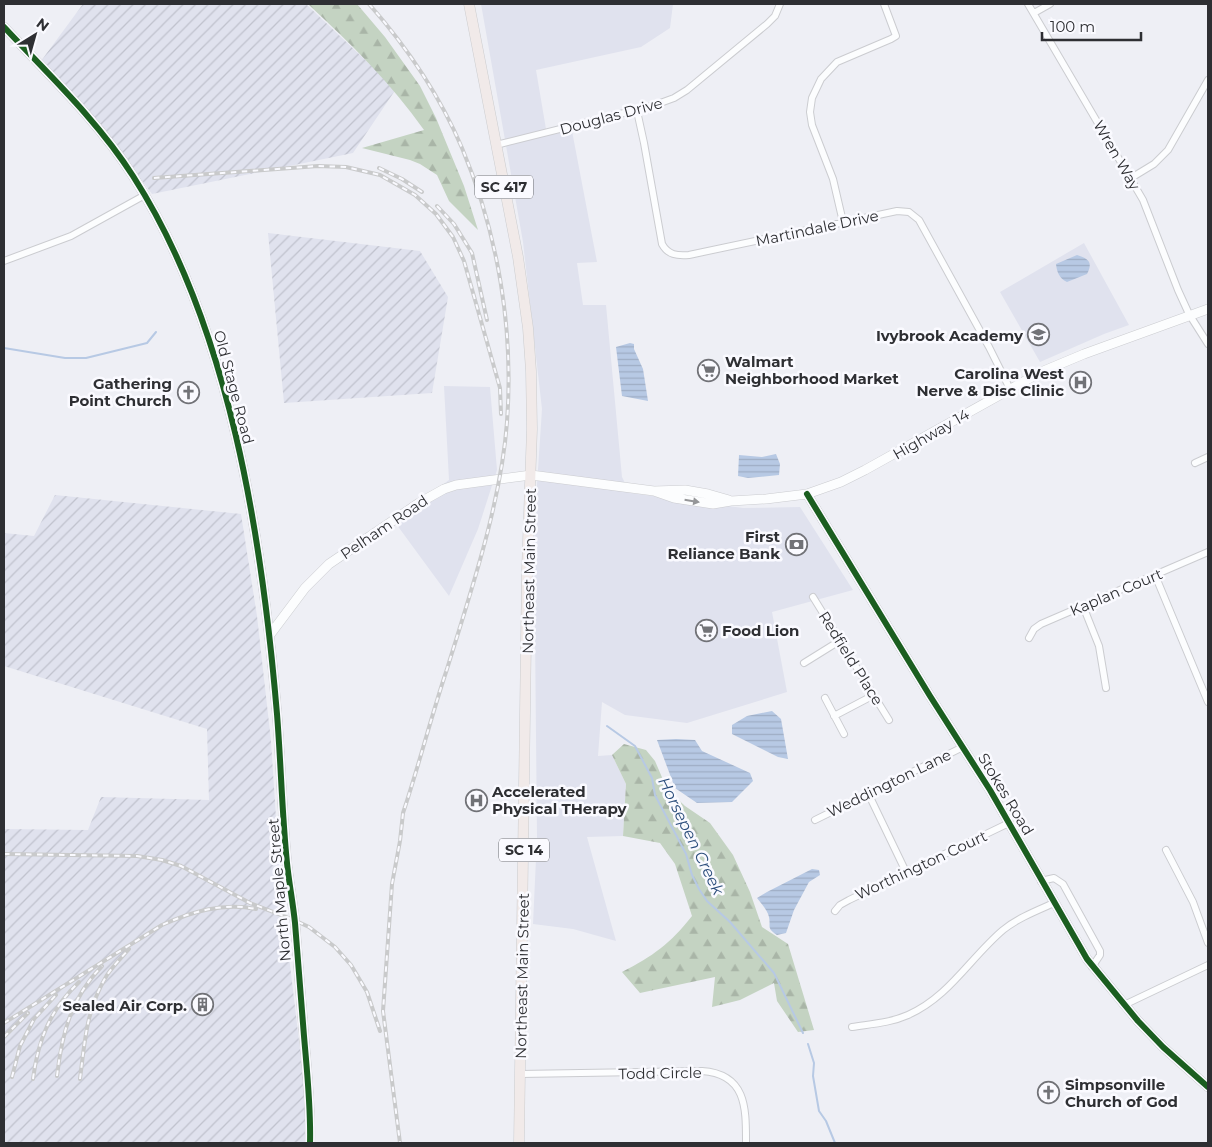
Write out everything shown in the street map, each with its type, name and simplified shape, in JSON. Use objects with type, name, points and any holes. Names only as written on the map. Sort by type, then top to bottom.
[{"type":"main road","name":"Northeast Main Street","points":[[469,4],[518,257],[528,328],[532,404],[527,570],[519,1143]]},
{"type":"street","name":"Douglas Drive","points":[[496,145],[637,111],[666,102],[687,90],[767,24],[775,16],[780,4]]},
{"type":"street","points":[[843,222],[833,179],[812,126],[810,106],[819,83],[832,66],[896,36],[884,4]]},
{"type":"street","name":"Wren Way","points":[[1028,4],[1131,178],[1151,216],[1178,290],[1189,314],[1208,344]]},
{"type":"street","points":[[1034,13],[1050,4]]},
{"type":"street","name":"Old Stage Road","points":[[4,28],[108,141],[161,222],[191,289],[206,329],[221,380],[245,482],[255,536],[269,636]]},
{"type":"street","points":[[1131,178],[1154,164],[1168,150],[1208,80]]},
{"type":"street","name":"Martindale Drive","points":[[637,111],[662,244],[670,254],[689,255],[901,210],[909,212],[918,218],[1010,389]]},
{"type":"street","points":[[4,261],[71,236],[145,195]]},
{"type":"street","name":"Highway 14","points":[[531,475],[654,490],[674,498],[713,504],[807,494],[841,482],[865,470],[1041,372],[1189,314],[1208,309]]},
{"type":"street","points":[[1195,463],[1208,457]]},
{"type":"street","name":"Pelham Road","points":[[269,636],[305,588],[329,564],[419,503],[444,489],[456,485],[531,475]]},
{"type":"street","name":"Stokes Road","points":[[807,494],[1009,823],[1078,946],[1092,967],[1163,1047],[1208,1087]]},
{"type":"street","name":"Kaplan Court","points":[[1029,638],[1034,629],[1041,624],[1208,552]]},
{"type":"street","points":[[1155,575],[1208,702]]},
{"type":"street","name":"Redfield Place","points":[[813,596],[889,720]]},
{"type":"street","points":[[1083,606],[1099,646],[1106,688]]},
{"type":"street","name":"North Maple Street","points":[[269,636],[277,715],[287,863],[294,920],[309,1092],[310,1143]]},
{"type":"street","points":[[804,663],[841,640]]},
{"type":"street","points":[[834,716],[874,695]]},
{"type":"street","points":[[825,698],[844,734]]},
{"type":"street","name":"Weddington Lane","points":[[815,820],[963,747]]},
{"type":"street","points":[[868,793],[906,872]]},
{"type":"street","name":"Worthington Court","points":[[835,912],[840,905],[849,900],[1009,823]]},
{"type":"street","points":[[1166,850],[1193,902],[1208,943]]},
{"type":"street","points":[[1041,881],[1054,878],[1063,884],[1100,950],[1100,956],[1092,967]]},
{"type":"street","points":[[852,1027],[894,1020],[924,1007],[952,984],[1003,930],[1025,916],[1054,903]]},
{"type":"street","points":[[1124,1005],[1208,965]]},
{"type":"street","name":"Todd Circle","points":[[520,1074],[702,1072],[717,1074],[733,1084],[742,1096],[746,1111],[746,1143]]},
{"type":"shaded area","points":[[83,4],[306,4],[396,89],[353,153],[152,194],[116,146],[41,61]]},
{"type":"shaded area","points":[[481,4],[673,4],[670,28],[641,47],[536,70],[547,135],[572,131],[597,262],[577,263],[583,305],[606,305],[622,477],[630,493],[743,508],[800,507],[853,590],[772,612],[787,692],[687,723],[625,715],[602,702],[598,756],[612,755],[626,784],[623,836],[587,837],[616,941],[573,929],[533,924],[537,837],[534,530],[542,409],[523,242]]},
{"type":"shaded area","points":[[268,233],[420,251],[448,297],[432,393],[284,403]]},
{"type":"shaded area","points":[[1084,243],[1129,325],[1040,362],[1000,292]]},
{"type":"shaded area","points":[[444,386],[490,387],[497,470],[478,529],[449,596],[394,521],[449,480]]},
{"type":"shaded area","points":[[55,495],[241,514],[257,616],[271,741],[280,880],[311,1143],[4,1143],[4,829],[88,830],[101,797],[209,800],[207,729],[4,666],[4,533],[34,536]]},
{"type":"green space","points":[[308,4],[357,4],[385,37],[420,86],[436,118],[464,186],[478,230],[449,201],[437,175],[410,160],[362,148],[424,130],[398,96],[369,64]]},
{"type":"green space","points":[[624,744],[646,750],[655,761],[667,789],[685,806],[710,823],[733,855],[750,892],[762,927],[788,944],[814,1030],[798,1032],[777,1001],[774,983],[740,1000],[712,1007],[715,977],[640,993],[622,972],[660,949],[692,916],[675,864],[660,843],[623,836],[626,784],[612,755]]},
{"type":"water","points":[[1077,255],[1089,262],[1089,270],[1087,274],[1067,282],[1062,279],[1056,264]]},
{"type":"water","points":[[630,343],[634,344],[634,349],[643,369],[648,401],[622,396],[616,347]]},
{"type":"water","points":[[776,454],[780,464],[779,475],[748,478],[738,476],[739,455],[762,457]]},
{"type":"water","points":[[772,711],[781,719],[788,759],[778,757],[732,734],[732,725],[747,716]]},
{"type":"water","points":[[657,740],[695,740],[702,751],[750,773],[753,781],[732,802],[697,803],[675,788]]},
{"type":"water","points":[[812,869],[819,870],[820,875],[809,882],[794,910],[786,933],[777,935],[770,929],[768,915],[757,898]]},
{"type":"waterway","points":[[4,348],[65,358],[86,358],[147,343],[156,332]]},
{"type":"waterway","name":"Horsepen Creek","points":[[607,726],[635,746],[652,778],[655,795],[686,854],[692,875],[699,889],[707,901],[730,922],[774,973],[803,1033]]},
{"type":"waterway","name":"Horsepen Creek","points":[[808,1044],[814,1063],[813,1076],[819,1111],[826,1121],[835,1143]]},
{"type":"railway","points":[[369,4],[409,54],[433,91],[462,148],[475,181],[494,248],[501,282],[508,352],[509,387],[504,453],[492,515],[475,578],[403,813],[392,884],[383,1011],[400,1143]]},
{"type":"railway","points":[[154,178],[318,166],[346,167],[380,175],[415,195],[436,214],[453,237],[464,261],[500,388],[501,414]]},
{"type":"railway","points":[[379,168],[402,179],[422,192]]},
{"type":"railway","points":[[437,206],[454,224],[472,253],[487,320]]},
{"type":"railway","points":[[4,854],[137,856],[162,860],[181,866],[250,903],[309,927],[335,947],[351,965],[367,992],[380,1031]]},
{"type":"railway","points":[[4,1023],[162,925],[196,912],[219,908],[244,907],[256,909]]},
{"type":"railway","points":[[80,1079],[83,1051],[95,1001],[107,975],[129,949]]},
{"type":"railway","points":[[57,1076],[65,1031],[75,1004],[91,978],[102,966]]},
{"type":"railway","points":[[33,1079],[38,1051],[47,1026],[60,1003],[79,982]]},
{"type":"railway","points":[[12,1077],[20,1046],[34,1019],[56,995]]},
{"type":"railway","points":[[4,1037],[28,1013]]},
{"type":"cycle path","points":[[4,27],[89,117],[133,176],[166,235],[194,299],[217,366],[236,435],[262,576],[270,646],[277,714],[285,845],[295,923],[310,1116],[310,1143]]},
{"type":"cycle path","points":[[807,494],[930,696],[990,790],[1087,959],[1138,1021],[1163,1047],[1208,1087]]},
{"type":"place","name":"Ivybrook Academy","points":[[1039,335]]},
{"type":"place","name":"Walmart Neighborhood Market","points":[[709,370]]},
{"type":"place","name":"Carolina West Nerve & Disc Clinic","points":[[1080,382]]},
{"type":"place","name":"Gathering Point Church","points":[[188,392]]},
{"type":"place","name":"First Reliance Bank","points":[[796,545]]},
{"type":"place","name":"Food Lion","points":[[706,630]]},
{"type":"place","name":"Accelerated Physical THerapy","points":[[476,800]]},
{"type":"place","name":"Sealed Air Corp.","points":[[203,1005]]},
{"type":"place","name":"Simpsonville Church of God","points":[[1049,1093]]}]
